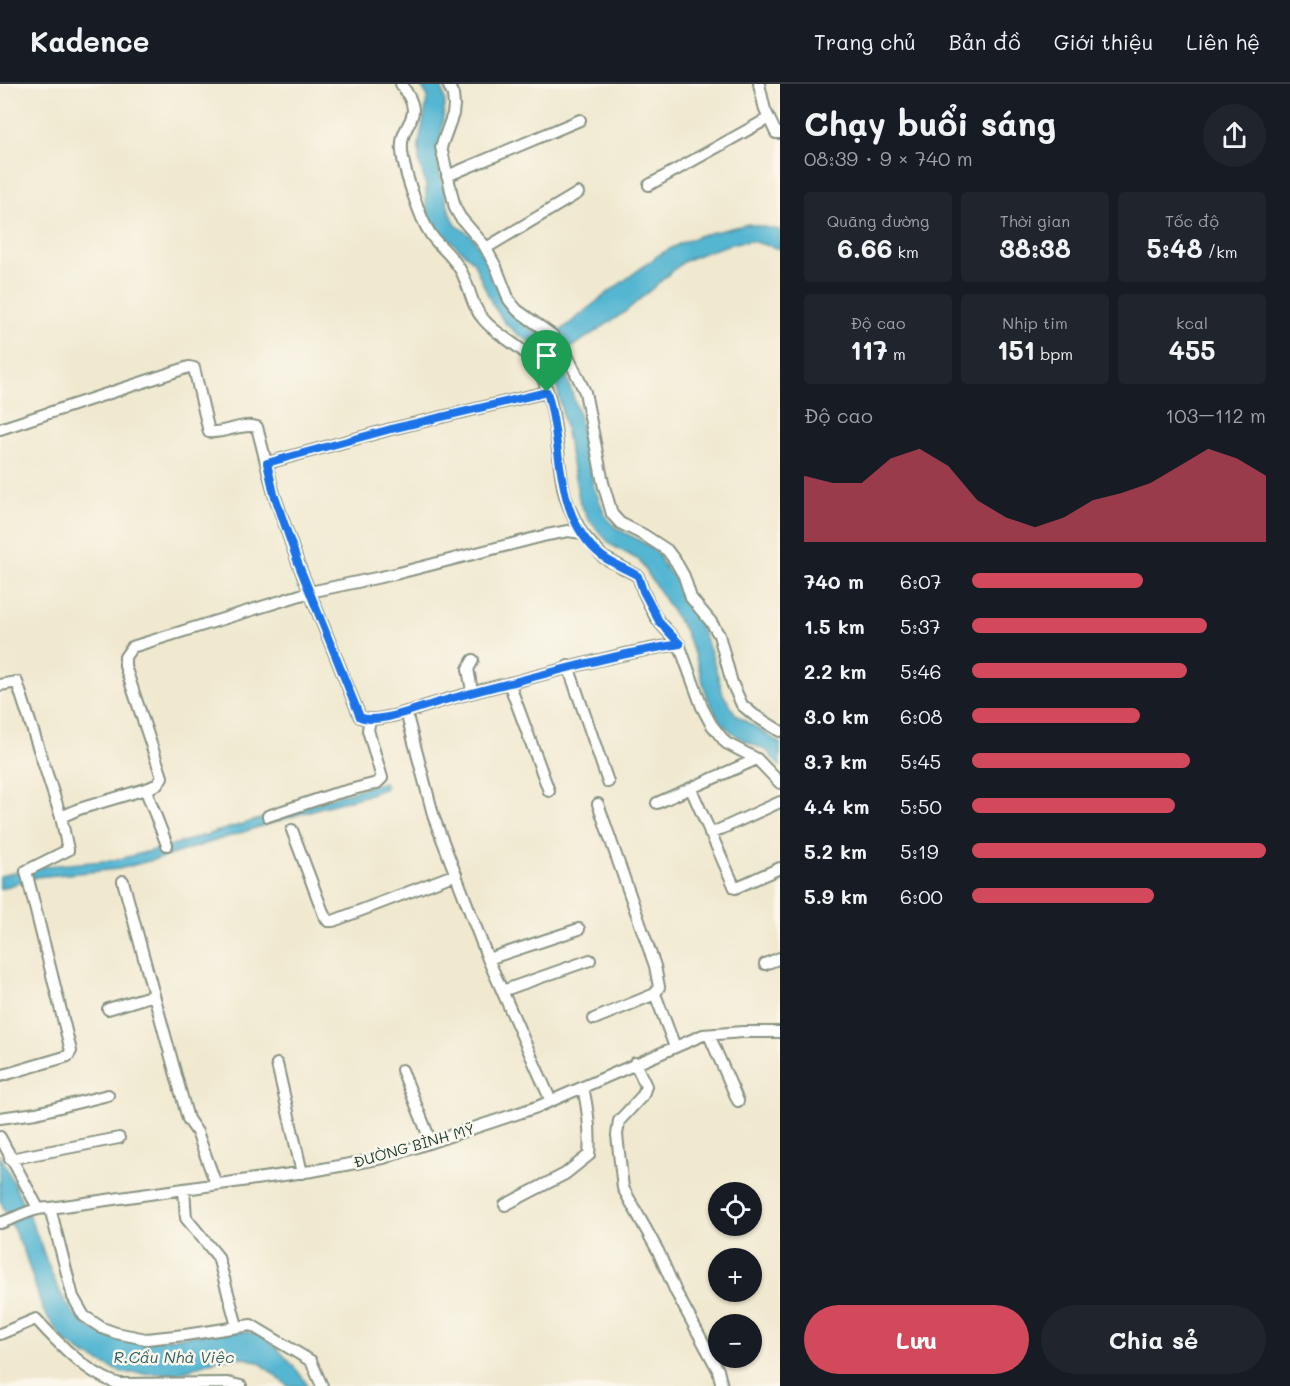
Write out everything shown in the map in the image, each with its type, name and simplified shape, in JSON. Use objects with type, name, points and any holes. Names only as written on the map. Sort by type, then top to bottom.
[{"type":"street","points":[[401,84],[413,102],[411,121],[404,135],[402,152],[418,209],[433,238],[455,260],[484,321],[527,354],[540,370],[552,411],[563,489],[573,517],[582,533],[603,557],[638,576],[643,591],[660,623],[680,644],[702,707],[711,724],[726,742],[757,759],[780,783]]},
{"type":"street","points":[[448,84],[454,105],[441,147],[455,208],[460,218],[479,237],[486,248],[509,300],[517,310],[552,335],[566,353],[585,392],[603,483],[612,514],[620,523],[667,550],[684,576],[691,598],[719,635],[732,683],[742,705],[780,730]]},
{"type":"street","points":[[759,84],[763,121],[776,134],[780,133]]},
{"type":"street","points":[[447,176],[580,120]]},
{"type":"street","points":[[649,185],[763,121]]},
{"type":"street","points":[[486,248],[578,193]]},
{"type":"street","points":[[0,429],[192,367],[195,371],[209,432],[254,426],[257,428],[274,494],[360,717],[370,719],[406,712],[472,691],[568,666],[680,644]]},
{"type":"street","points":[[267,463],[391,429],[547,392]]},
{"type":"street","points":[[61,817],[79,809],[148,788],[158,784],[162,777],[125,666],[125,657],[132,647],[310,592],[395,574],[547,535],[568,531],[582,533]]},
{"type":"street","points":[[472,691],[468,669],[473,660]]},
{"type":"street","points":[[568,666],[608,782]]},
{"type":"street","points":[[0,686],[17,682],[61,817],[68,850],[26,871],[70,1051],[68,1056],[0,1076]]},
{"type":"street","points":[[509,683],[549,791]]},
{"type":"street","points":[[406,712],[434,818],[488,959],[550,1101]]},
{"type":"street","points":[[268,816],[334,794],[377,783],[382,778],[368,730],[370,719]]},
{"type":"street","points":[[657,803],[757,759]]},
{"type":"street","points":[[148,788],[148,796],[167,845]]},
{"type":"street","points":[[691,789],[735,888],[780,868]]},
{"type":"street","points":[[710,834],[780,802]]},
{"type":"street","points":[[594,1019],[655,994],[659,987],[655,966],[598,804]]},
{"type":"street","points":[[292,830],[328,921],[456,874]]},
{"type":"street","points":[[123,881],[188,1119],[197,1132],[216,1184]]},
{"type":"street","points":[[488,959],[579,929]]},
{"type":"street","points":[[765,964],[780,958]]},
{"type":"street","points":[[502,991],[590,960]]},
{"type":"street","points":[[655,994],[675,1047]]},
{"type":"street","points":[[108,1009],[154,995]]},
{"type":"street","name":"ĐƯỜNG BÌNH MỸ","points":[[0,1223],[35,1210],[302,1173],[383,1158],[550,1101],[635,1063],[709,1035],[780,1032]]},
{"type":"street","points":[[709,1035],[738,1101]]},
{"type":"street","points":[[635,1063],[646,1086],[643,1095],[619,1121],[616,1135],[623,1188],[658,1251],[676,1292],[718,1370],[722,1386]]},
{"type":"street","points":[[278,1064],[302,1173]]},
{"type":"street","points":[[402,1070],[431,1142]]},
{"type":"street","points":[[505,1205],[565,1174],[589,1155],[590,1130],[583,1087]]},
{"type":"street","points":[[0,1118],[36,1113],[108,1095]]},
{"type":"street","points":[[0,1137],[35,1210]]},
{"type":"street","points":[[10,1159],[118,1138]]},
{"type":"street","points":[[184,1189],[186,1218],[218,1257],[237,1326]]},
{"type":"street","points":[[50,1208],[73,1297],[84,1316],[102,1328],[146,1339],[251,1325],[311,1361],[322,1386]]},
{"type":"street","points":[[0,1334],[36,1319],[56,1341],[85,1364],[106,1380],[120,1384],[228,1383],[241,1386]]},
{"type":"water","points":[[419,84],[441,84],[445,101],[438,165],[449,210],[456,225],[473,237],[492,269],[509,307],[526,326],[549,340],[659,255],[681,243],[701,235],[748,224],[780,230],[780,249],[751,241],[734,243],[683,262],[625,312],[560,355],[579,415],[594,487],[605,515],[616,528],[658,553],[693,611],[711,652],[723,694],[736,715],[780,743],[780,767],[767,751],[740,738],[721,723],[707,697],[697,661],[685,631],[639,560],[611,545],[589,520],[580,503],[550,361],[531,342],[517,334],[505,323],[492,304],[473,261],[435,227],[429,215],[426,204],[426,186],[419,161],[419,143],[428,96]]},
{"type":"water","points":[[384,782],[385,788],[365,796],[319,808],[164,857],[119,869],[36,877],[0,889],[0,876],[35,867],[115,860]]},
{"type":"water","name":"R.Cầu Nhà Việc","points":[[0,1154],[63,1296],[78,1318],[94,1331],[112,1338],[131,1341],[151,1341],[211,1333],[254,1333],[262,1336],[280,1352],[308,1386],[288,1386],[260,1363],[243,1357],[219,1359],[176,1374],[122,1373],[64,1341],[43,1310],[25,1254],[0,1200]]},
{"type":"route","points":[[547,392],[553,417],[563,489],[573,517],[591,546],[603,557],[638,576],[654,614],[680,644],[568,666],[472,691],[406,712],[370,719],[360,717],[298,563],[274,494],[267,463],[391,429],[547,392]]}]
